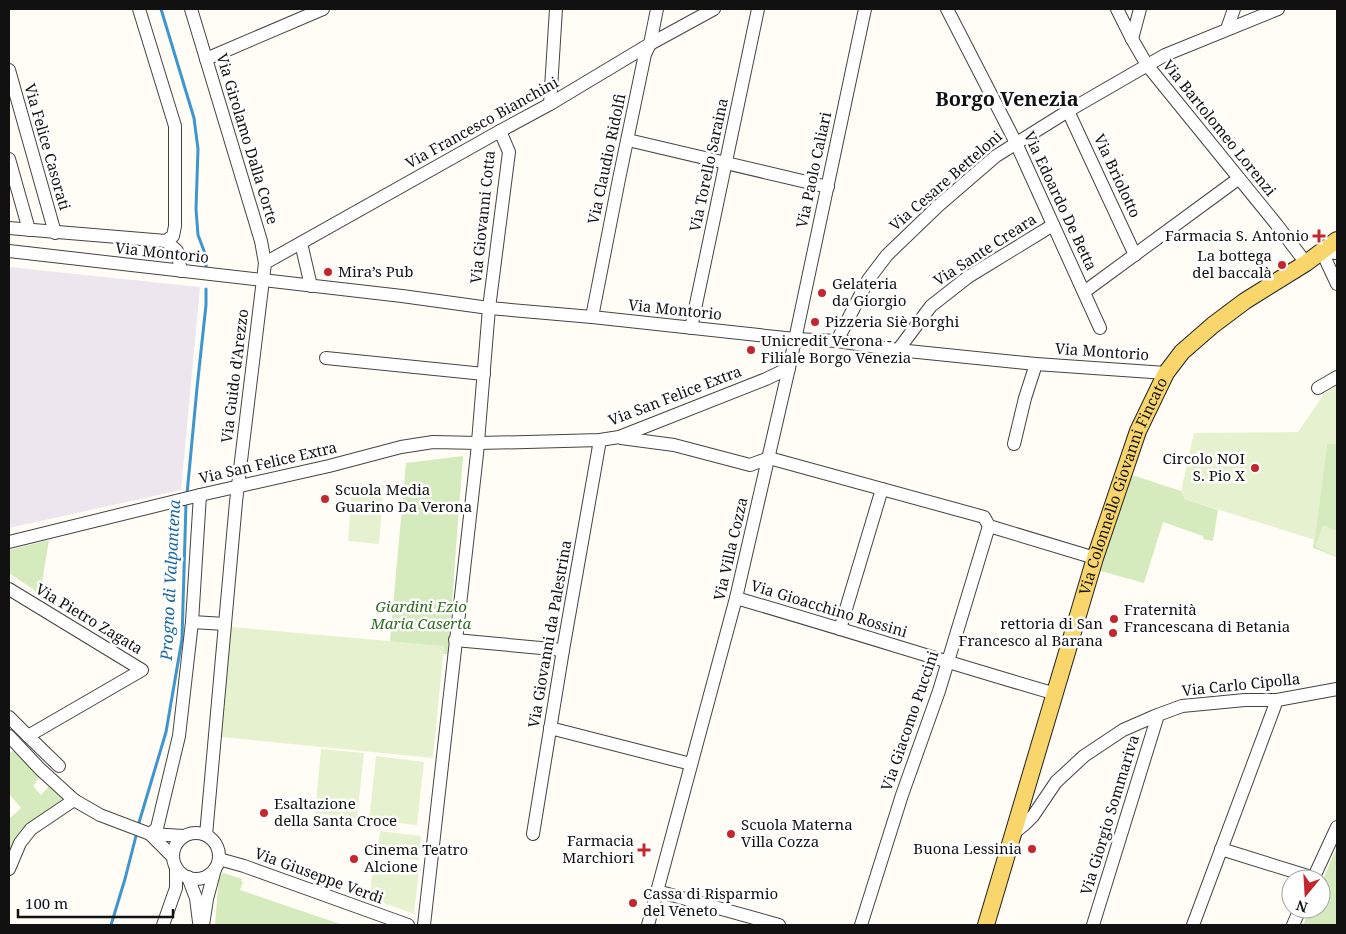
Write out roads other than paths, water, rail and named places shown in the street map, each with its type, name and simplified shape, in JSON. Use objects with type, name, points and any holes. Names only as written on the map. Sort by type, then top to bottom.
[{"type":"main road","name":"Via Colonnello Giovanni Fincato","points":[[986,925],[1095,558],[1138,431],[1166,373],[1182,352],[1213,325],[1245,301],[1306,263],[1330,252],[1337,240]]},
{"type":"street","points":[[139,9],[175,126],[175,226],[173,236],[166,241],[176,251],[181,271]]},
{"type":"street","name":"Via Girolamo Dalla Corte","points":[[191,9],[261,241],[265,263],[263,281]]},
{"type":"street","points":[[206,59],[323,9]]},
{"type":"street","points":[[550,104],[556,9]]},
{"type":"street","name":"Via Claudio Ridolfi","points":[[592,317],[645,54],[650,44],[657,9]]},
{"type":"street","name":"Via Francesco Bianchini","points":[[265,263],[550,104],[650,44],[714,9]]},
{"type":"street","name":"Via Torello Saraina","points":[[691,328],[758,9]]},
{"type":"street","name":"Via Paolo Caliari","points":[[796,339],[865,9]]},
{"type":"street","name":"Via Edoardo De Betta","points":[[947,9],[1016,143],[1100,328]]},
{"type":"street","name":"Via Bartolomeo Lorenzi","points":[[1117,9],[1147,65],[1306,263]]},
{"type":"street","points":[[1132,39],[1140,9]]},
{"type":"street","points":[[1227,29],[1234,9]]},
{"type":"street","name":"Via Cesare Betteloni","points":[[837,341],[868,280],[887,254],[938,206],[996,156],[1068,111],[1165,55],[1278,9]]},
{"type":"street","name":"Via Felice Casorati","points":[[9,70],[55,232]]},
{"type":"street","name":"Via Briolotto","points":[[1068,111],[1135,255]]},
{"type":"street","name":"Via Giovanni Cotta","points":[[489,308],[509,152],[500,131]]},
{"type":"street","points":[[628,140],[828,187]]},
{"type":"street","points":[[9,159],[29,230]]},
{"type":"street","points":[[1084,292],[1238,179]]},
{"type":"street","name":"Via Sante Creara","points":[[898,350],[931,306],[968,277],[1053,225]]},
{"type":"street","name":"Via Montorio","points":[[9,228],[166,241]]},
{"type":"street","points":[[301,243],[311,286]]},
{"type":"street","name":"Via Montorio","points":[[9,251],[402,296],[489,308],[796,339],[837,341],[898,350],[1036,364],[1166,373]]},
{"type":"street","points":[[1330,252],[1337,284]]},
{"type":"street","name":"Via Guido d'Arezzo","points":[[206,835],[238,487],[263,281]]},
{"type":"street","points":[[424,925],[478,443],[489,308]]},
{"type":"street","name":"Via Villa Cozza","points":[[648,925],[736,598],[796,339]]},
{"type":"street","points":[[326,358],[484,374]]},
{"type":"street","name":"Via Montorio","points":[[1014,444],[1025,398],[1036,364]]},
{"type":"street","name":"Via San Felice Extra","points":[[9,542],[198,495],[329,466],[401,447],[433,442],[478,443],[600,440],[618,437],[789,368]]},
{"type":"street","points":[[1318,388],[1337,377]]},
{"type":"street","points":[[653,424],[674,445]]},
{"type":"street","points":[[618,437],[674,445],[750,464],[769,458],[984,517],[989,526],[1095,558]]},
{"type":"street","name":"Via Giovanni da Palestrina","points":[[533,834],[600,440]]},
{"type":"street","points":[[840,629],[882,489]]},
{"type":"street","points":[[148,834],[156,828],[179,736],[192,622],[198,495]]},
{"type":"street","name":"Via Giacomo Puccini","points":[[862,925],[902,795],[939,691],[989,526]]},
{"type":"street","name":"Via Pietro Zagata","points":[[9,589],[142,670],[28,736]]},
{"type":"street","name":"Via Gioacchino Rossini","points":[[736,598],[1056,694]]},
{"type":"street","points":[[192,622],[225,624]]},
{"type":"street","points":[[455,640],[563,650]]},
{"type":"street","name":"Via Carlo Cipolla","points":[[1014,832],[1026,824],[1056,782],[1084,756],[1123,730],[1182,706],[1245,700],[1277,700],[1337,689]]},
{"type":"street","points":[[1193,925],[1277,700]]},
{"type":"street","name":"Via Giorgio Sommariva","points":[[1093,925],[1158,715]]},
{"type":"street","points":[[9,718],[59,766]]},
{"type":"street","points":[[550,728],[691,764]]},
{"type":"street","points":[[9,736],[40,769],[74,800],[100,816],[148,834],[184,836],[199,833],[206,835],[212,840],[219,852],[201,925]]},
{"type":"street","points":[[9,869],[20,843],[32,829],[74,800]]},
{"type":"street","points":[[1318,869],[1337,827]]},
{"type":"street","points":[[148,834],[175,862],[183,874],[188,877],[195,878],[209,874],[217,864]]},
{"type":"street","points":[[163,925],[176,888],[176,845],[184,836]]},
{"type":"street","points":[[1221,849],[1285,869]]},
{"type":"street","name":"Via Giuseppe Verdi","points":[[217,864],[244,866],[408,925]]},
{"type":"street","points":[[188,877],[196,898],[201,925]]},
{"type":"street","points":[[657,891],[779,925]]},
{"type":"waterway","name":"Progno di Valpantena","points":[[161,9],[194,118],[198,149],[196,209],[198,235],[206,256],[206,268]]},
{"type":"waterway","name":"Progno di Valpantena","points":[[187,494],[206,289]]},
{"type":"waterway","name":"Progno di Valpantena","points":[[138,826],[166,732],[182,639],[186,503]]},
{"type":"waterway","name":"Progno di Valpantena","points":[[111,925],[137,832]]},
{"type":"place","name":"Farmacia S. Antonio","points":[[1319,236]]},
{"type":"place","name":"La bottega del baccalà","points":[[1282,265]]},
{"type":"place","name":"Mira’s Pub","points":[[328,272]]},
{"type":"place","name":"Gelateria da Giorgio","points":[[822,293]]},
{"type":"place","name":"Pizzeria Siè Borghi","points":[[815,322]]},
{"type":"place","name":"Unicredit Verona - Filiale Borgo Venezia","points":[[751,350]]},
{"type":"place","name":"Circolo NOI S. Pio X","points":[[1255,468]]},
{"type":"place","name":"Scuola Media Guarino Da Verona","points":[[325,499]]},
{"type":"place","name":"Fraternità Francescana di Betania","points":[[1114,619]]},
{"type":"place","name":"rettoria di San Francesco al Barana","points":[[1113,633]]},
{"type":"place","name":"Esaltazione della Santa Croce","points":[[264,813]]},
{"type":"place","name":"Scuola Materna Villa Cozza","points":[[731,834]]},
{"type":"place","name":"Buona Lessinia","points":[[1032,849]]},
{"type":"place","name":"Farmacia Marchiori","points":[[644,850]]},
{"type":"place","name":"Cinema Teatro Alcione","points":[[354,859]]},
{"type":"place","name":"Cassa di Risparmio del Veneto","points":[[633,903]]},
{"type":"district","name":"Borgo Venezia","points":[[1007,99]]},
{"type":"park label","name":"Giardini Ezio Maria Caserta","points":[[421,616]]}]
